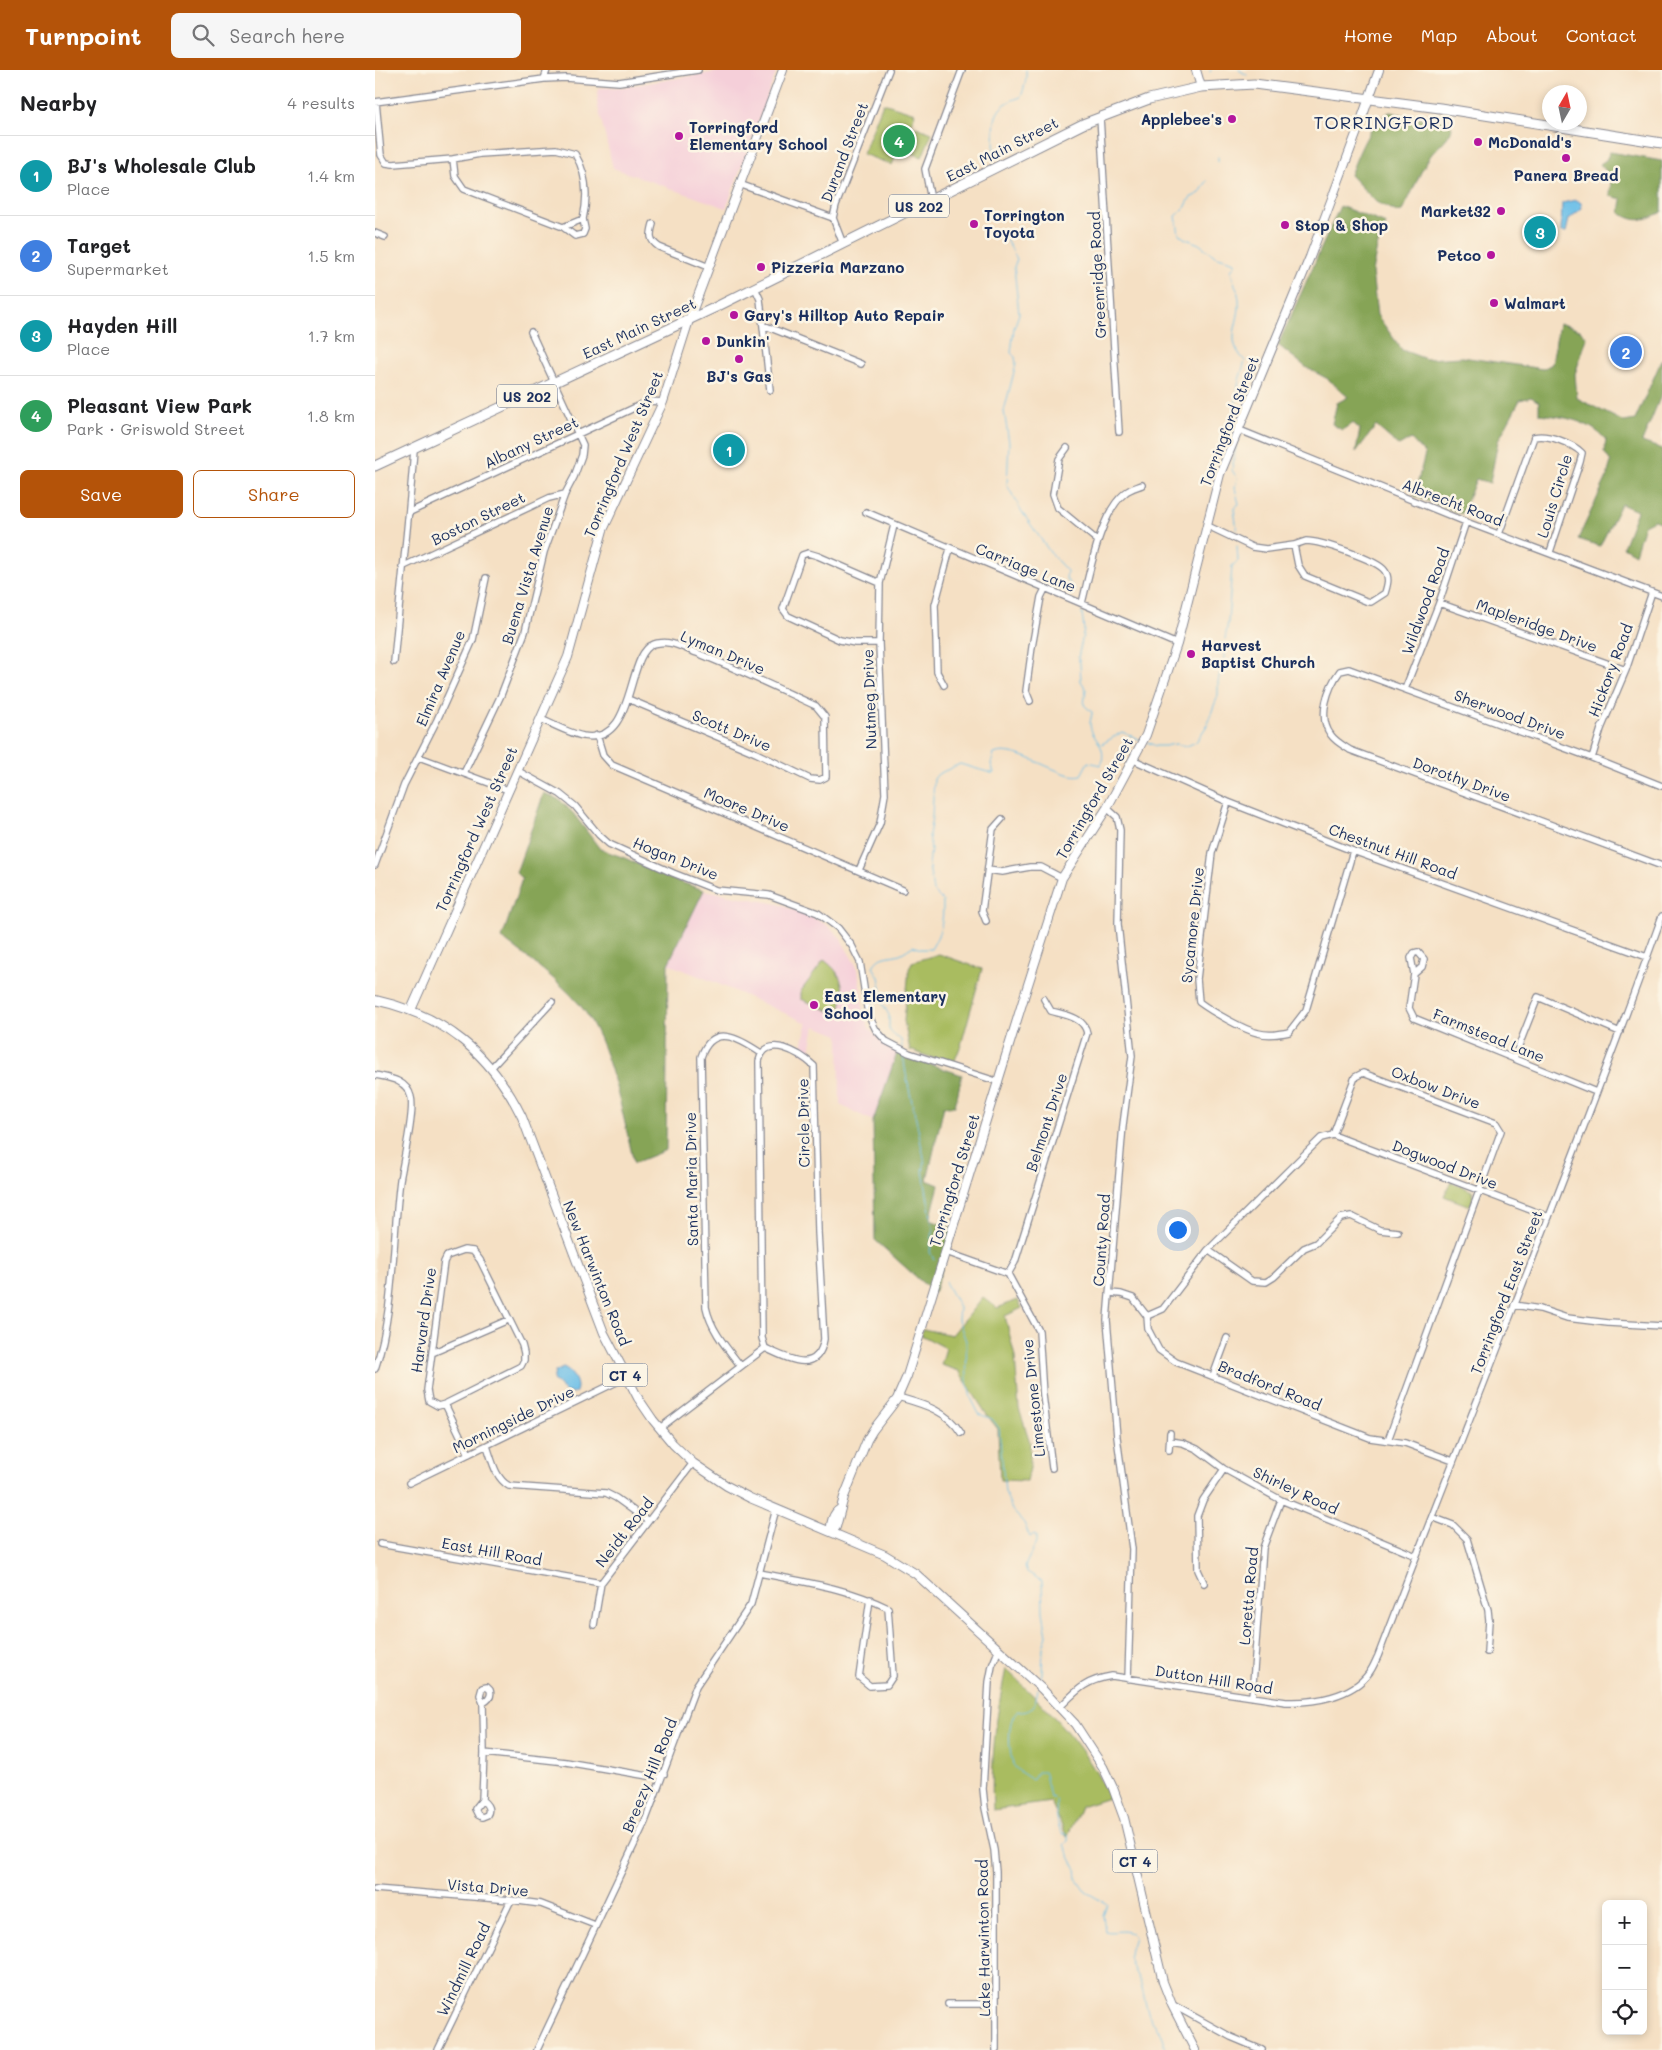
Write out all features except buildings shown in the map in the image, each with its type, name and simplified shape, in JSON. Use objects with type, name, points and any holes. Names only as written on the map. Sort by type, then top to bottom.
[{"type":"highway","name":"East Main Street","points":[[375,466],[689,320],[1100,117],[1149,99],[1201,86],[1255,84],[1369,98],[1662,144]]},
{"type":"main road","name":"Torringford West Street","points":[[411,1010],[569,657],[603,530],[663,402],[689,320],[742,184],[783,70]]},
{"type":"main road","points":[[1196,70],[1201,86]]},
{"type":"main road","name":"Torringford Street","points":[[831,1532],[838,1521],[840,1509],[871,1433],[898,1398],[908,1373],[1062,878],[1107,808],[1143,740],[1177,644],[1220,474],[1235,433],[1310,257],[1379,70]]},
{"type":"main road","name":"New Harwinton Road","points":[[375,1000],[411,1010],[442,1025],[464,1040],[491,1068],[510,1092],[522,1117],[605,1333],[638,1398],[660,1428],[693,1463],[727,1486],[885,1555],[916,1574],[999,1650]]},
{"type":"main road","name":"CT 4","points":[[999,1650],[1059,1707],[1091,1746],[1113,1788],[1124,1818],[1163,1982],[1195,2050]]},
{"type":"street","points":[[544,80],[547,70]]},
{"type":"street","points":[[453,158],[455,176],[464,189],[563,227],[575,236],[583,234],[585,229],[583,219],[587,203],[586,189],[575,154],[556,149],[480,154],[393,164],[386,163],[381,155],[375,102],[544,80],[566,78],[619,82],[699,70]]},
{"type":"street","name":"Durand Street","points":[[843,244],[833,218],[836,205],[889,70]]},
{"type":"street","points":[[931,200],[925,168],[962,70]]},
{"type":"street","name":"Greenridge Road","points":[[1100,117],[1119,432]]},
{"type":"street","points":[[742,184],[833,218]]},
{"type":"street","points":[[563,227],[583,219]]},
{"type":"street","points":[[653,224],[650,236],[653,243],[709,267]]},
{"type":"street","points":[[375,233],[385,237]]},
{"type":"street","points":[[755,288],[760,299],[770,390]]},
{"type":"street","points":[[763,325],[861,364]]},
{"type":"street","name":"Buena Vista Avenue","points":[[464,773],[501,695],[525,632],[544,552],[565,494],[574,478],[582,455],[583,445],[531,332]]},
{"type":"street","name":"Albany Street","points":[[410,512],[649,401],[663,402]]},
{"type":"street","name":"Albrecht Road","points":[[1235,433],[1662,596]]},
{"type":"street","name":"Louis Circle","points":[[1499,534],[1534,437],[1541,435],[1575,446],[1582,453],[1580,462],[1549,552]]},
{"type":"street","points":[[1067,448],[1059,459],[1053,494],[1058,508],[1075,524],[1098,541]]},
{"type":"street","points":[[394,662],[402,568],[410,512],[414,449]]},
{"type":"street","points":[[1083,603],[1098,541],[1110,512],[1125,493],[1142,485]]},
{"type":"street","name":"Boston Street","points":[[402,568],[549,498],[565,494]]},
{"type":"street","name":"Carriage Lane","points":[[866,512],[1177,644]]},
{"type":"street","name":"Wildwood Road","points":[[1405,689],[1439,603],[1466,522]]},
{"type":"street","name":"Nutmeg Drive","points":[[859,870],[880,823],[885,794],[879,643],[880,583],[894,525]]},
{"type":"street","points":[[1207,526],[1253,546],[1266,549],[1306,541],[1315,541],[1379,565],[1386,572],[1388,582],[1385,593],[1371,602],[1313,581],[1305,576],[1298,565],[1294,544]]},
{"type":"street","points":[[945,685],[937,672],[935,605],[950,549]]},
{"type":"street","points":[[879,643],[855,643],[840,640],[788,616],[783,609],[802,556],[808,553],[880,583]]},
{"type":"street","name":"Elmira Avenue","points":[[375,865],[393,812],[473,640],[486,578]]},
{"type":"street","points":[[1030,701],[1026,691],[1041,597],[1045,589]]},
{"type":"street","name":"Hickory Road","points":[[1592,758],[1652,592]]},
{"type":"street","name":"Mapleridge Drive","points":[[1439,603],[1625,670]]},
{"type":"street","name":"Lyman Drive","points":[[597,735],[607,731],[617,722],[628,699],[640,658],[646,650],[653,645],[668,642],[710,658],[816,706],[822,711],[825,717],[826,777]]},
{"type":"street","name":"Sherwood Drive","points":[[1349,669],[1592,758],[1662,786]]},
{"type":"street","name":"Dorothy Drive","points":[[1349,669],[1340,671],[1335,677],[1324,710],[1325,722],[1331,736],[1349,750],[1662,866]]},
{"type":"street","name":"Scott Drive","points":[[628,699],[756,753],[810,779],[820,780],[826,777]]},
{"type":"street","points":[[541,718],[584,736],[597,735]]},
{"type":"street","name":"Moore Drive","points":[[597,735],[603,755],[612,765],[903,890]]},
{"type":"street","points":[[419,757],[508,790]]},
{"type":"street","name":"Chestnut Hill Road","points":[[1133,760],[1228,802],[1353,851],[1647,957]]},
{"type":"street","name":"Hogan Drive","points":[[517,771],[561,794],[575,806],[609,844],[673,873],[717,890],[769,895],[818,913],[838,928],[852,946],[860,962],[868,1014],[876,1030],[886,1041],[909,1053],[999,1082]]},
{"type":"street","name":"Sycamore Drive","points":[[1228,802],[1212,853],[1197,990],[1199,1002],[1208,1009],[1258,1033],[1275,1035],[1289,1032],[1306,1010],[1353,851]]},
{"type":"street","name":"County Road","points":[[1107,808],[1117,817],[1120,830],[1118,924],[1132,1056],[1123,1125],[1107,1320],[1115,1417],[1132,1549],[1128,1679]]},
{"type":"street","points":[[986,922],[982,911],[993,829],[1002,819]]},
{"type":"street","points":[[988,870],[1002,872],[1041,867],[1062,878]]},
{"type":"street","name":"Torringford East Street","points":[[1369,1674],[1378,1656],[1549,1217],[1662,916]]},
{"type":"street","name":"Farmstead Lane","points":[[1414,974],[1409,1008],[1415,1018],[1596,1092]]},
{"type":"street","points":[[1513,1058],[1538,997],[1620,1032]]},
{"type":"street","name":"Belmont Drive","points":[[1008,1274],[1015,1262],[1087,1033],[1086,1026],[1081,1020],[1051,1011],[1044,999]]},
{"type":"street","points":[[491,1068],[552,1002]]},
{"type":"street","name":"Santa Maria Drive","points":[[740,1366],[719,1339],[708,1316],[706,1307],[701,1057],[705,1047],[711,1040],[721,1036],[731,1037],[761,1053]]},
{"type":"street","name":"Circle Drive","points":[[761,1053],[767,1048],[787,1049],[804,1057],[814,1066],[818,1232],[824,1339],[823,1348],[819,1355],[809,1361],[795,1360],[765,1348]]},
{"type":"street","points":[[660,1428],[765,1348],[762,1338],[759,1061],[761,1053]]},
{"type":"street","name":"Oxbow Drive","points":[[1333,1135],[1355,1077],[1363,1073],[1497,1123],[1501,1131],[1388,1440]]},
{"type":"street","points":[[375,1075],[399,1081],[406,1087],[412,1099],[400,1181],[387,1311],[381,1351],[375,1369]]},
{"type":"street","points":[[1147,1316],[1163,1309],[1208,1250],[1321,1138],[1333,1135]]},
{"type":"street","name":"Dogwood Drive","points":[[1333,1135],[1549,1217]]},
{"type":"street","points":[[1208,1250],[1252,1281],[1265,1282],[1274,1277],[1304,1248],[1316,1243],[1341,1218],[1351,1216],[1380,1230],[1398,1232]]},
{"type":"street","name":"Harvard Drive","points":[[464,1250],[473,1252],[480,1260],[508,1320],[525,1353],[521,1366],[445,1404],[438,1406],[429,1401],[427,1390],[444,1262],[447,1256],[464,1250]]},
{"type":"street","points":[[946,1252],[1008,1274]]},
{"type":"street","name":"Limestone Drive","points":[[1008,1274],[1039,1331],[1043,1395],[1052,1468]]},
{"type":"street","name":"Bradford Road","points":[[1110,1294],[1121,1294],[1133,1298],[1147,1316],[1148,1329],[1159,1350],[1176,1362],[1370,1438],[1405,1443],[1453,1461]]},
{"type":"street","points":[[1514,1305],[1539,1309],[1567,1318],[1608,1323],[1662,1326]]},
{"type":"street","points":[[432,1353],[508,1320]]},
{"type":"street","points":[[1213,1376],[1227,1338]]},
{"type":"street","name":"Morningside Drive","points":[[409,1483],[627,1377]]},
{"type":"street","points":[[898,1398],[932,1407],[956,1425],[961,1433]]},
{"type":"street","points":[[445,1404],[469,1454]]},
{"type":"street","points":[[1169,1450],[1170,1433]]},
{"type":"street","name":"Shirley Road","points":[[1170,1441],[1183,1443],[1197,1449],[1224,1469],[1281,1500],[1416,1556]]},
{"type":"street","points":[[487,1446],[496,1473],[503,1483],[509,1486],[606,1493],[616,1498],[647,1521]]},
{"type":"street","name":"Neidt Road","points":[[594,1625],[601,1583],[693,1463]]},
{"type":"street","points":[[1204,1584],[1198,1570],[1197,1516],[1203,1500],[1224,1469]]},
{"type":"street","name":"Loretta Road","points":[[1252,1697],[1263,1548],[1281,1500]]},
{"type":"street","name":"Breezy Hill Road","points":[[537,2050],[645,1822],[696,1686],[751,1604],[776,1509]]},
{"type":"street","points":[[1432,1517],[1453,1525],[1467,1539],[1488,1610],[1487,1652]]},
{"type":"street","name":"East Hill Road","points":[[380,1544],[601,1583]]},
{"type":"street","points":[[760,1573],[841,1590],[870,1600],[888,1608],[893,1676],[887,1685],[870,1686],[859,1677],[870,1600]]},
{"type":"street","name":"Lake Harwinton Road","points":[[996,2050],[996,1872],[983,1785],[989,1682],[992,1666],[999,1650]]},
{"type":"street","name":"Dutton Hill Road","points":[[1059,1707],[1077,1690],[1095,1679],[1113,1676],[1286,1702],[1315,1701],[1355,1686],[1369,1674]]},
{"type":"street","points":[[482,1800],[484,1753],[483,1703]]},
{"type":"street","points":[[484,1753],[566,1762],[648,1776],[664,1774]]},
{"type":"street","points":[[648,1776],[660,1786]]},
{"type":"street","name":"Vista Drive","points":[[375,1889],[541,1904],[595,1925]]},
{"type":"street","name":"Windmill Road","points":[[438,2050],[511,1900]]},
{"type":"street","points":[[948,2004],[996,2004]]},
{"type":"street","points":[[1172,2004],[1231,2037],[1262,2050]]},
{"type":"shaded area","name":"Torringford Elementary School","points":[[728,70],[777,70],[726,208],[613,168],[597,103],[598,88],[623,87]]},
{"type":"shaded area","name":"East Elementary School","points":[[704,890],[778,904],[812,917],[828,926],[839,936],[858,969],[863,1011],[869,1028],[883,1043],[897,1053],[873,1121],[840,1105],[839,1035],[815,1026],[809,1056],[801,1052],[807,1023],[668,964]]},
{"type":"green space","points":[[883,103],[915,113],[911,125],[932,133],[922,157],[899,148],[892,165],[863,154]]},
{"type":"green space","points":[[1390,112],[1431,120],[1447,121],[1452,127],[1447,138],[1431,155],[1419,175],[1402,211],[1397,212],[1376,202],[1350,175],[1371,130],[1383,116]]},
{"type":"green space","points":[[1610,152],[1662,161],[1662,212],[1641,220],[1631,219],[1620,213],[1622,199],[1610,196],[1611,177],[1600,164],[1606,160]]},
{"type":"green space","points":[[1340,206],[1386,224],[1377,247],[1372,272],[1377,315],[1402,350],[1426,359],[1462,357],[1543,369],[1552,364],[1559,323],[1580,330],[1587,338],[1575,374],[1577,398],[1624,422],[1635,420],[1662,359],[1662,393],[1642,442],[1662,449],[1662,523],[1654,520],[1644,525],[1635,554],[1623,547],[1637,511],[1621,504],[1600,546],[1578,539],[1606,479],[1611,462],[1604,452],[1606,440],[1599,433],[1584,424],[1567,418],[1539,414],[1539,402],[1531,397],[1520,400],[1498,441],[1490,483],[1476,479],[1462,514],[1414,496],[1425,454],[1411,439],[1399,446],[1376,426],[1356,452],[1360,429],[1353,423],[1342,430],[1332,424],[1337,403],[1348,397],[1328,379],[1307,368],[1278,345]]},
{"type":"green space","points":[[544,793],[560,800],[573,813],[600,849],[625,858],[668,878],[704,890],[668,964],[666,1150],[634,1163],[614,1080],[600,1038],[590,1020],[580,1005],[562,987],[502,938],[522,879],[516,873]]},
{"type":"green space","points":[[939,954],[982,969],[961,1045],[953,1065],[910,1050],[904,1021],[909,969],[912,962]]},
{"type":"green space","points":[[824,960],[836,972],[842,984],[843,998],[839,1015],[801,999],[801,991]]},
{"type":"green space","points":[[897,1053],[962,1075],[955,1106],[944,1106],[927,1180],[939,1185],[930,1220],[955,1229],[934,1293],[875,1240],[873,1121]]},
{"type":"green space","points":[[1451,1182],[1472,1191],[1473,1198],[1470,1206],[1444,1196]]},
{"type":"green space","points":[[983,1297],[997,1308],[1018,1300],[1022,1308],[1005,1316],[1015,1357],[1019,1409],[1030,1442],[1030,1468],[1027,1481],[1000,1480],[998,1429],[959,1371],[941,1365],[946,1348],[921,1335],[923,1329],[952,1335]]},
{"type":"green space","points":[[1006,1669],[1050,1713],[1077,1745],[1100,1779],[1109,1798],[1081,1807],[1067,1837],[1051,1802],[993,1810],[992,1774],[995,1739],[999,1703]]},
{"type":"water","points":[[1577,200],[1581,203],[1582,208],[1569,219],[1566,232],[1561,232],[1562,203]]},
{"type":"water","points":[[563,1368],[570,1372],[575,1379],[577,1390],[575,1393],[566,1392],[553,1380],[555,1372]]},
{"type":"waterway","points":[[993,158],[994,129],[997,113],[1009,102],[1021,97],[1026,70]]},
{"type":"waterway","points":[[1239,70],[1247,75]]},
{"type":"waterway","points":[[1218,157],[1218,162]]},
{"type":"waterway","points":[[1207,181],[1200,193],[1190,198],[1185,208],[1176,216],[1179,234],[1184,238],[1199,244],[1215,256],[1235,262],[1231,270],[1239,299],[1239,308],[1234,338],[1235,345],[1245,361],[1239,380],[1233,433]]},
{"type":"waterway","points":[[1004,235],[1017,259],[1014,267],[1019,314],[1014,328],[1011,353],[1015,357],[1016,364],[1004,411],[1009,442],[1007,485],[1022,512],[1052,555],[1067,571],[1066,579],[1075,590]]},
{"type":"waterway","points":[[1237,441],[1232,470],[1237,478],[1235,488],[1239,504],[1234,508],[1237,531]]},
{"type":"waterway","points":[[1225,639],[1232,566],[1238,561],[1237,546]]},
{"type":"waterway","points":[[902,1047],[901,1040],[889,1030],[889,1015],[882,1003],[879,977],[873,967],[882,958],[902,953],[913,946],[921,949],[931,949],[940,931],[943,901],[933,891],[929,865],[931,849],[929,836],[934,779],[938,774],[960,764],[994,773],[991,764],[994,754],[1004,752],[1015,754],[1063,773],[1073,775],[1081,775],[1088,762],[1101,765],[1103,758],[1101,747],[1093,734],[1090,724],[1092,712],[1084,705],[1086,689],[1081,681],[1078,658],[1084,630],[1082,613]]},
{"type":"waterway","points":[[1147,742],[1156,746],[1175,744],[1187,746],[1196,742],[1206,727],[1218,695],[1218,682],[1221,667],[1224,664],[1224,645]]},
{"type":"waterway","points":[[1102,744],[1122,732],[1141,740]]},
{"type":"waterway","points":[[903,1053],[906,1076],[924,1158],[923,1171],[933,1229],[930,1252],[934,1260]]},
{"type":"waterway","points":[[945,1282],[959,1307],[958,1320],[966,1341],[967,1382],[971,1398],[979,1414],[992,1419],[999,1428],[1005,1492],[1012,1510],[1024,1523],[1030,1537],[1034,1534],[1036,1536],[1036,1543],[1025,1566],[1027,1572],[1042,1581],[1043,1612],[1047,1635],[1043,1647],[1040,1682]]},
{"type":"waterway","points":[[1038,1689],[1032,1708],[1026,1711],[1018,1711],[1014,1715],[1009,1736],[1013,1764],[1032,1780],[1037,1772],[1044,1772],[1050,1797],[1056,1799],[1059,1826],[1063,1834],[1068,1834],[1068,1841],[1064,1845],[1076,1868],[1077,1879],[1086,1892],[1107,1904],[1103,1915],[1105,1931],[1124,1931],[1134,1936],[1129,1952],[1132,1966],[1141,1984],[1149,2015],[1161,2033],[1167,2050]]},
{"type":"place","name":"Applebee's","points":[[1232,119]]},
{"type":"place","name":"Torringford Elementary School","points":[[679,136]]},
{"type":"place","name":"Pleasant View Park","points":[[899,141]]},
{"type":"place","name":"McDonald's","points":[[1478,142]]},
{"type":"place","name":"Panera Bread","points":[[1566,158]]},
{"type":"place","name":"Market32","points":[[1501,211]]},
{"type":"place","name":"Torrington Toyota","points":[[974,224]]},
{"type":"place","name":"Stop & Shop","points":[[1285,225]]},
{"type":"place","name":"Hayden Hill","points":[[1540,232]]},
{"type":"place","name":"Petco","points":[[1491,255]]},
{"type":"place","name":"Pizzeria Marzano","points":[[761,267]]},
{"type":"place","name":"Walmart","points":[[1494,303]]},
{"type":"place","name":"Gary's Hilltop Auto Repair","points":[[734,315]]},
{"type":"place","name":"Dunkin'","points":[[706,341]]},
{"type":"place","name":"Target","points":[[1626,352]]},
{"type":"place","name":"BJ's Gas","points":[[739,359]]},
{"type":"place","name":"BJ's Wholesale Club","points":[[729,450]]},
{"type":"place","name":"Harvest Baptist Church","points":[[1191,654]]},
{"type":"place","name":"East Elementary School","points":[[814,1005]]},
{"type":"district","name":"TORRINGFORD","points":[[1384,122]]}]
